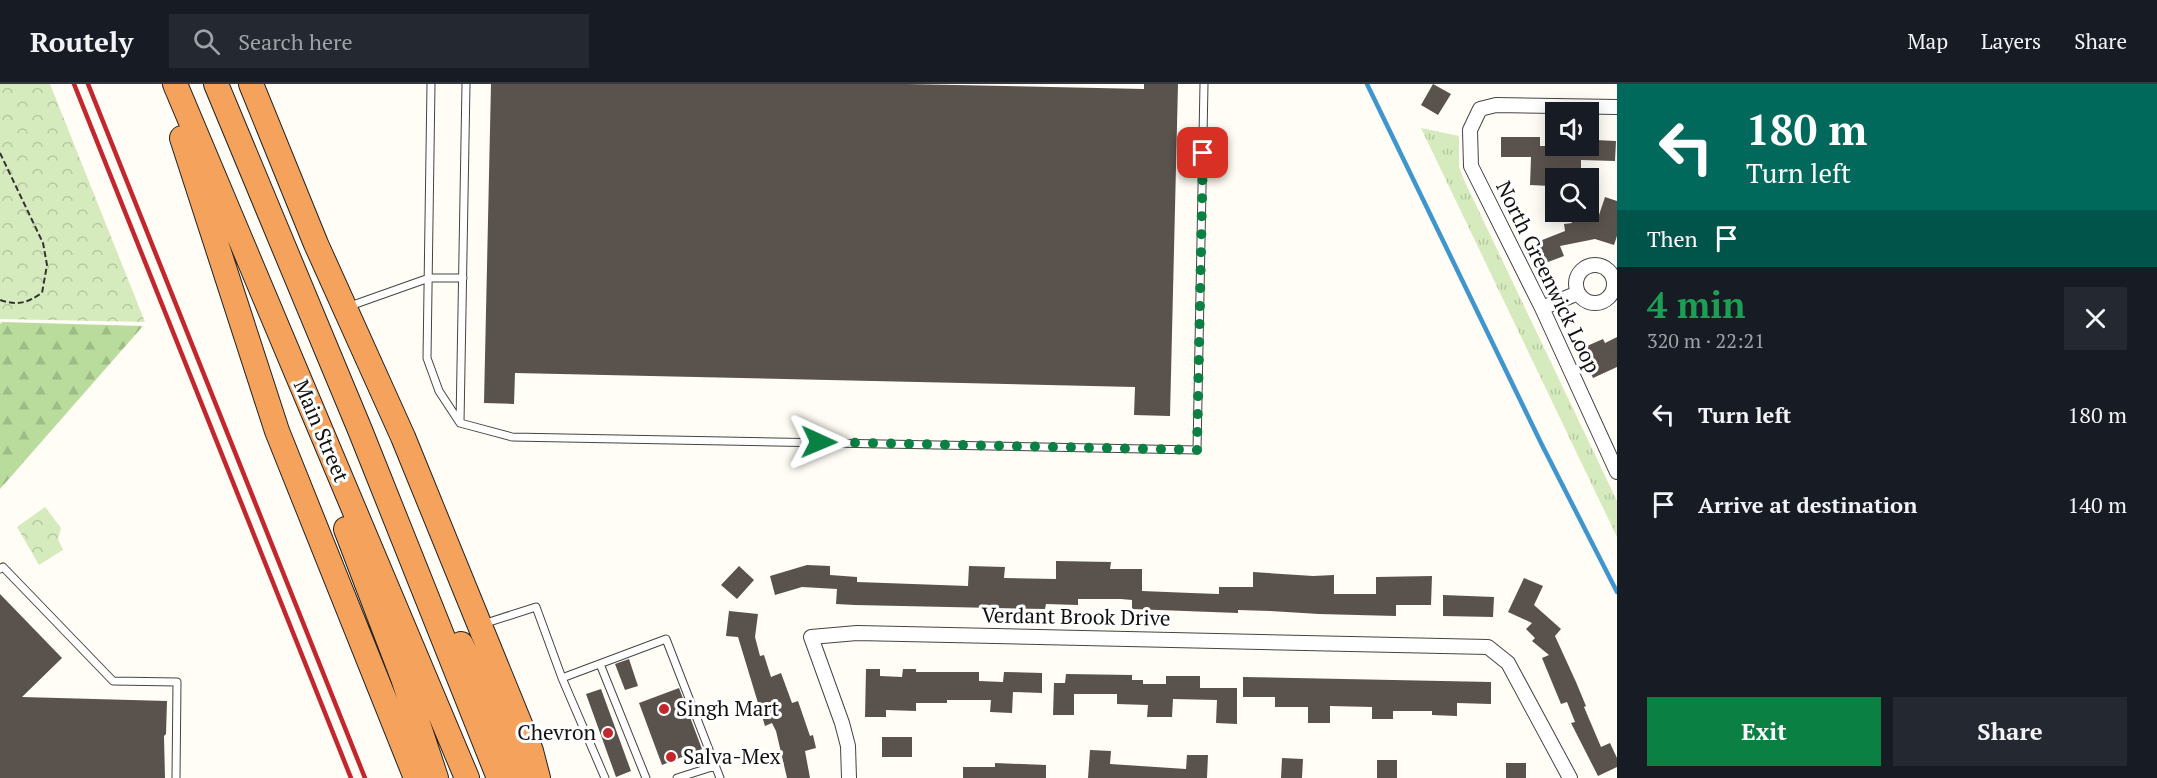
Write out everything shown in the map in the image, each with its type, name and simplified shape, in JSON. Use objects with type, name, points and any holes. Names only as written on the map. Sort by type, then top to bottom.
[{"type":"highway","points":[[165,84],[277,431],[416,778]]},
{"type":"highway","name":"Main Street","points":[[175,84],[467,778]]},
{"type":"highway","name":"Main Street","points":[[216,84],[360,430],[488,723]]},
{"type":"highway","points":[[250,84],[316,244],[403,437],[531,751],[538,778]]},
{"type":"highway","points":[[245,250],[243,274],[399,667],[436,778]]},
{"type":"highway","points":[[488,723],[499,778]]},
{"type":"highway","points":[[488,723],[523,778]]},
{"type":"street","name":"North Greenwick Loop","points":[[1617,106],[1496,105],[1480,109],[1470,130],[1471,166],[1542,308],[1617,472]]},
{"type":"street","points":[[1542,308],[1578,293]]},
{"type":"street","name":"Verdant Brook Drive","points":[[849,778],[848,746],[811,637],[869,633],[1488,647],[1508,663],[1570,778]]},
{"type":"lane","points":[[430,84],[427,358],[439,391],[460,423],[512,437],[1197,450],[1204,84]]},
{"type":"lane","points":[[460,423],[466,84]]},
{"type":"lane","points":[[345,308],[429,278],[463,278]]},
{"type":"lane","points":[[0,569],[3,567],[113,681],[177,682],[176,778]]},
{"type":"lane","points":[[479,625],[536,607],[562,678],[605,778]]},
{"type":"lane","points":[[562,678],[666,639],[720,778]]},
{"type":"lane","points":[[600,664],[646,778]]},
{"type":"lane","points":[[677,778],[715,765]]},
{"type":"path","points":[[0,153],[43,243],[47,265],[42,293],[26,303],[9,303],[0,300]]},
{"type":"green space","points":[[0,84],[50,84],[145,322],[0,319]]},
{"type":"green space","points":[[1421,128],[1459,136],[1459,167],[1465,182],[1617,501],[1617,537]]},
{"type":"green space","points":[[2,322],[143,326],[0,489],[0,324]]},
{"type":"green space","points":[[45,507],[61,528],[58,539],[63,550],[39,565],[17,527]]},
{"type":"building","points":[[491,84],[907,84],[1144,89],[1144,84],[1178,84],[1170,416],[1134,415],[1135,387],[515,373],[514,404],[484,403]]},
{"type":"building","points":[[1433,84],[1451,94],[1438,115],[1421,105]]},
{"type":"building","points":[[1501,137],[1540,137],[1540,146],[1545,146],[1545,156],[1599,156],[1599,140],[1616,141],[1615,161],[1581,160],[1581,168],[1545,168],[1545,186],[1530,185],[1531,157],[1501,157]]},
{"type":"building","points":[[1605,197],[1617,201],[1617,236],[1614,245],[1595,239],[1560,246],[1564,256],[1540,265],[1532,244],[1565,231],[1564,224],[1599,222]]},
{"type":"building","points":[[1617,337],[1617,367],[1593,378],[1580,349],[1603,339],[1605,343]]},
{"type":"building","points":[[1056,561],[1111,562],[1110,569],[1142,569],[1142,591],[1191,593],[1219,594],[1219,587],[1253,587],[1253,572],[1334,575],[1334,594],[1376,594],[1376,577],[1432,576],[1431,605],[1396,605],[1396,616],[1238,610],[1238,613],[1132,609],[1132,600],[1121,599],[1078,599],[1078,605],[1046,604],[1045,609],[855,605],[836,604],[837,589],[802,587],[775,595],[770,576],[807,565],[830,566],[830,575],[857,577],[857,582],[968,586],[969,566],[1005,567],[1004,578],[1056,579]]},
{"type":"building","points":[[739,566],[754,580],[737,599],[721,585]]},
{"type":"building","points":[[1524,578],[1543,586],[1534,605],[1561,629],[1555,636],[1586,706],[1584,707],[1601,747],[1610,743],[1617,758],[1617,767],[1598,776],[1571,723],[1575,722],[1567,702],[1561,704],[1542,658],[1549,655],[1532,641],[1535,638],[1526,629],[1532,623],[1508,612]]},
{"type":"building","points":[[0,594],[62,658],[22,697],[167,701],[166,734],[164,736],[165,778],[0,778]]},
{"type":"building","points":[[1443,595],[1494,597],[1493,617],[1443,616]]},
{"type":"building","points":[[729,611],[758,614],[755,637],[760,656],[764,655],[771,677],[781,673],[792,703],[798,701],[810,736],[813,735],[816,748],[805,751],[810,778],[787,778],[776,731],[772,723],[765,726],[738,637],[726,636]]},
{"type":"building","points":[[629,659],[638,686],[625,690],[615,664]]},
{"type":"building","points":[[866,669],[880,669],[880,676],[902,677],[903,669],[916,669],[916,672],[979,672],[979,681],[1003,682],[1004,672],[1042,673],[1042,693],[1013,692],[1012,713],[990,712],[991,700],[947,700],[947,703],[916,703],[916,711],[886,710],[886,717],[865,717]]},
{"type":"building","points":[[1066,674],[1132,675],[1132,680],[1143,680],[1143,684],[1166,684],[1166,676],[1200,676],[1200,688],[1237,688],[1237,724],[1216,723],[1217,700],[1173,699],[1172,717],[1147,717],[1148,705],[1117,704],[1117,694],[1074,694],[1074,715],[1053,715],[1054,683],[1065,683]]},
{"type":"building","points":[[1243,677],[1491,682],[1491,704],[1457,703],[1457,716],[1432,715],[1432,711],[1393,711],[1393,719],[1372,719],[1372,707],[1330,706],[1330,723],[1308,723],[1308,707],[1275,707],[1275,697],[1243,697]]},
{"type":"building","points":[[679,688],[702,749],[662,765],[639,703]]},
{"type":"building","name":"Chevron","points":[[601,689],[631,771],[616,777],[586,694]]},
{"type":"building","points":[[882,737],[912,737],[912,757],[882,757]]},
{"type":"building","points":[[1090,750],[1111,751],[1110,764],[1186,769],[1187,755],[1208,755],[1207,778],[1088,778]]},
{"type":"building","points":[[1282,758],[1303,759],[1302,778],[1281,778]]},
{"type":"building","points":[[1377,760],[1397,760],[1397,778],[1377,778]]},
{"type":"building","points":[[995,763],[1046,765],[1046,778],[963,778],[963,767],[995,767]]},
{"type":"building","points":[[1506,763],[1526,763],[1526,778],[1506,778]]},
{"type":"waterway","points":[[1367,84],[1542,445],[1617,592]]},
{"type":"railway","points":[[74,84],[351,778]]},
{"type":"railway","points":[[88,84],[365,778]]},
{"type":"place","name":"Singh Mart","points":[[664,709]]},
{"type":"place","name":"Chevron","points":[[608,733]]},
{"type":"place","name":"Salva-Mex","points":[[671,757]]},
{"type":"route","points":[[819,442],[1197,450],[1203,153]]}]
